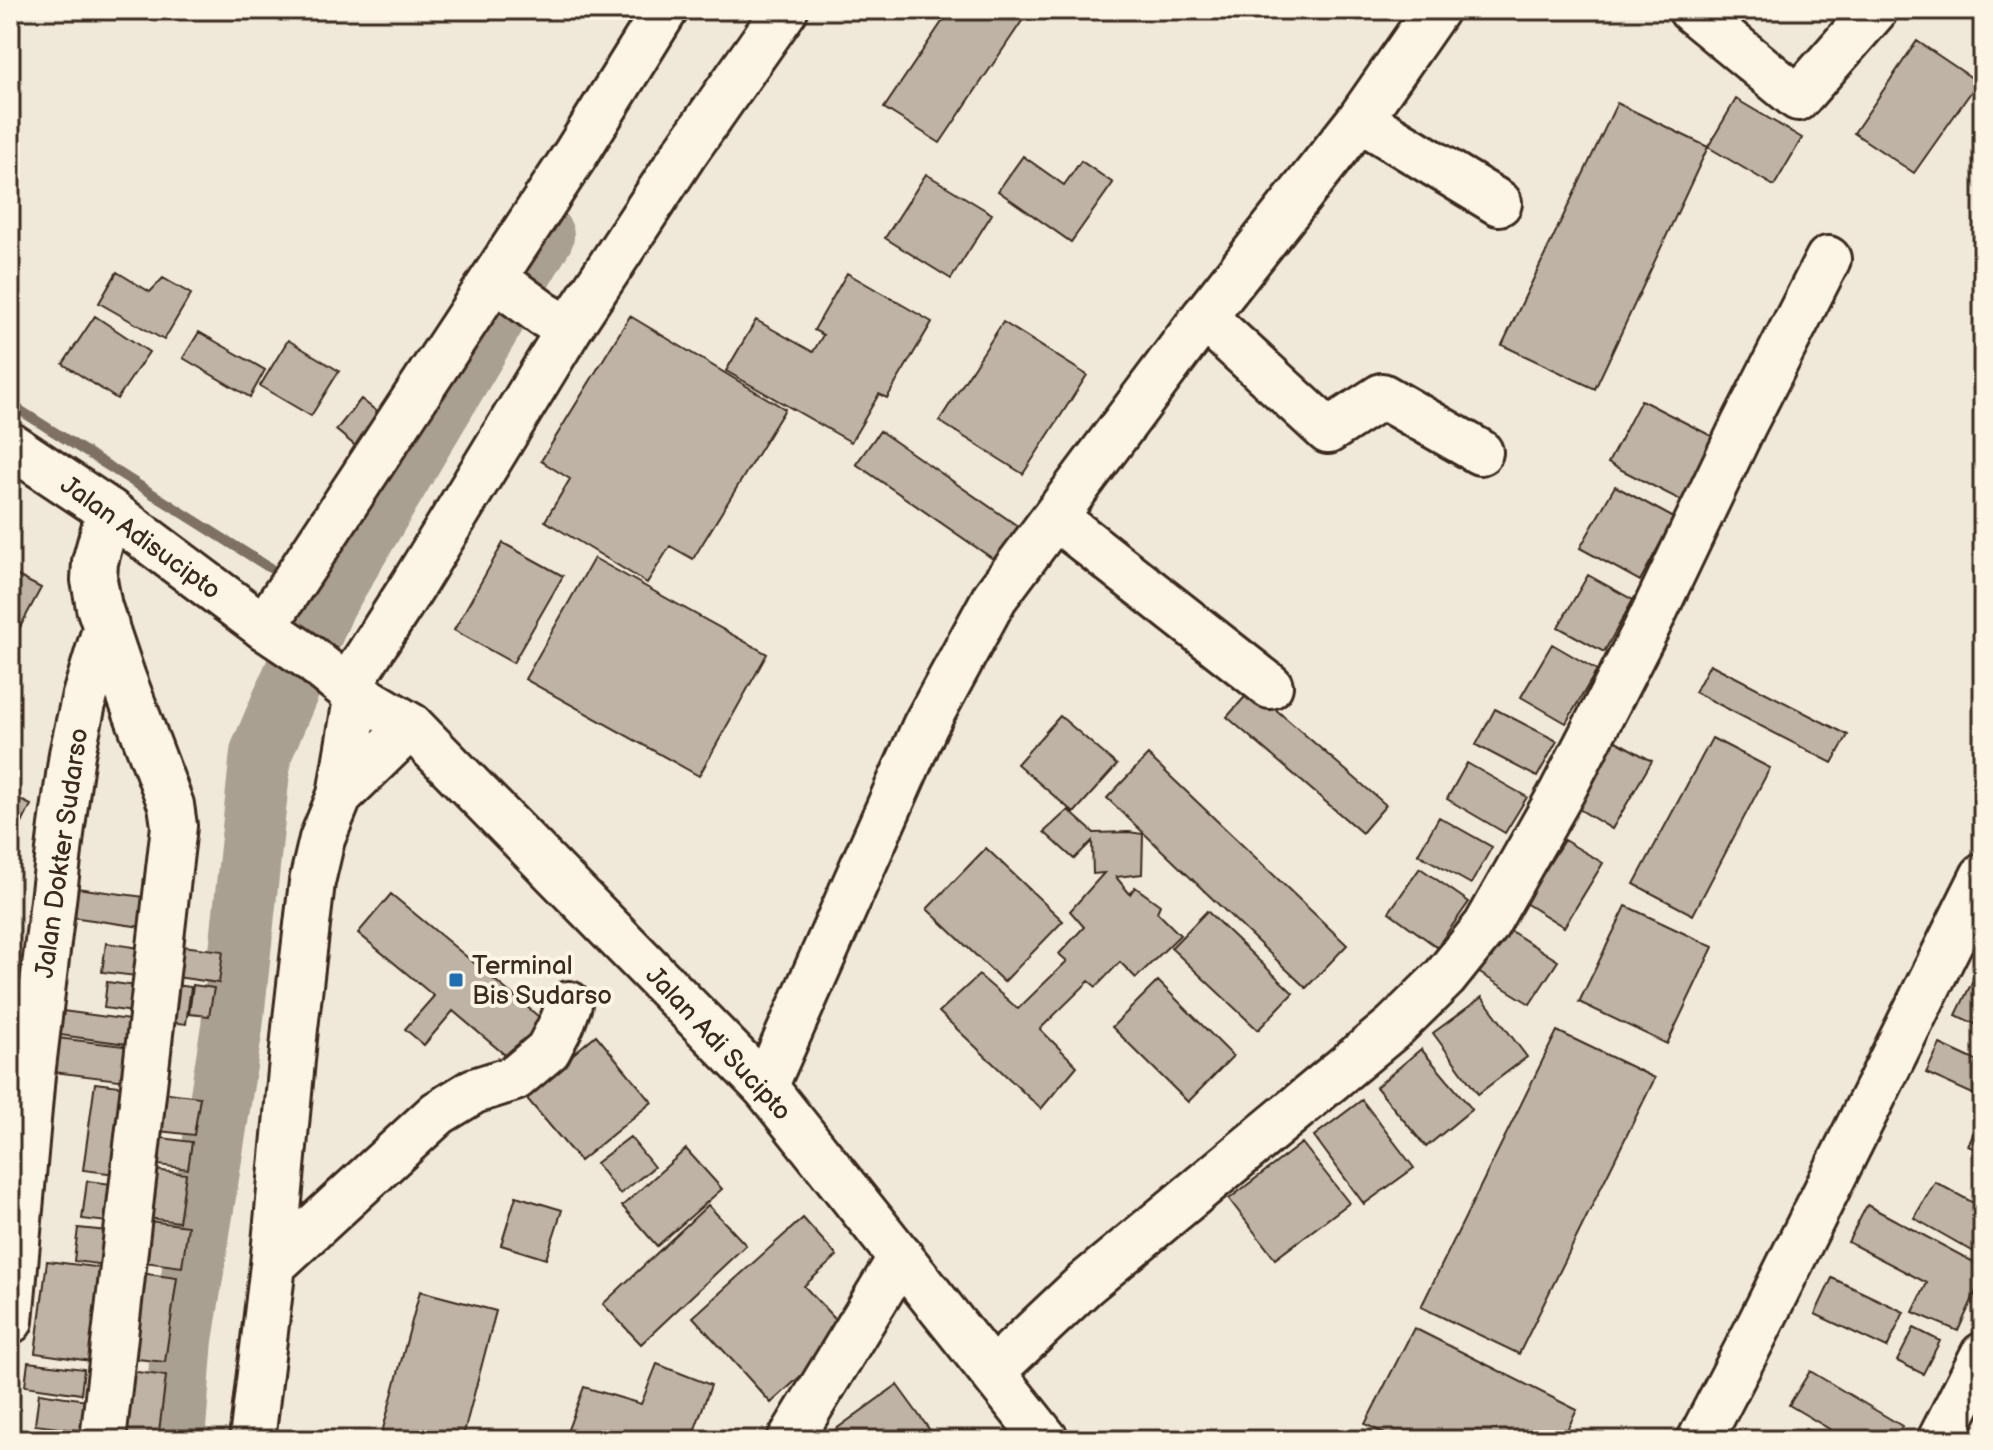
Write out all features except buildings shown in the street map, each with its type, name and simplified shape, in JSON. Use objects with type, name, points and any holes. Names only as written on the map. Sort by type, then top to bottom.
[{"type":"street","points":[[268,629],[575,155],[665,10]]},
{"type":"street","points":[[765,1087],[925,726],[995,597],[1204,317],[1360,119],[1436,10]]},
{"type":"street","points":[[1691,10],[1798,98],[1873,10]]},
{"type":"street","points":[[252,1440],[312,882],[322,839],[340,795],[352,691],[421,572],[556,321],[684,154],[781,15]]},
{"type":"street","points":[[1360,119],[1499,203]]},
{"type":"street","points":[[993,1371],[1085,1284],[1394,1027],[1445,977],[1486,926],[1577,764],[1828,259]]},
{"type":"street","points":[[494,278],[556,321]]},
{"type":"street","points":[[1204,317],[1328,431],[1382,396],[1480,452]]},
{"type":"street","name":"Jalan Adisucipto","points":[[10,445],[109,511],[268,629]]},
{"type":"street","points":[[103,1440],[174,826],[171,805],[99,607],[94,580],[95,562],[109,511]]},
{"type":"street","points":[[1055,517],[1270,686]]},
{"type":"street","name":"Jalan Dokter Sudarso","points":[[10,1321],[27,971],[84,699],[106,626]]},
{"type":"street","name":"Jalan Adi Sucipto","points":[[268,629],[352,691],[411,726],[765,1087],[1046,1440]]},
{"type":"street","points":[[340,795],[411,726]]},
{"type":"street","points":[[1700,1440],[1983,876]]},
{"type":"street","points":[[273,1265],[438,1113],[474,1091],[515,1078],[548,1050],[569,1004]]},
{"type":"street","points":[[790,1440],[901,1257]]},
{"type":"street","points":[[1940,1440],[1983,1355]]},
{"type":"waterway","points":[[174,1440],[182,1339],[232,1027],[261,753],[325,603],[543,236]]},
{"type":"waterway","points":[[10,404],[270,568]]},
{"type":"waterway","points":[[318,599],[325,603]]},
{"type":"place","name":"Terminal Bis Sudarso","points":[[456,980]]}]
